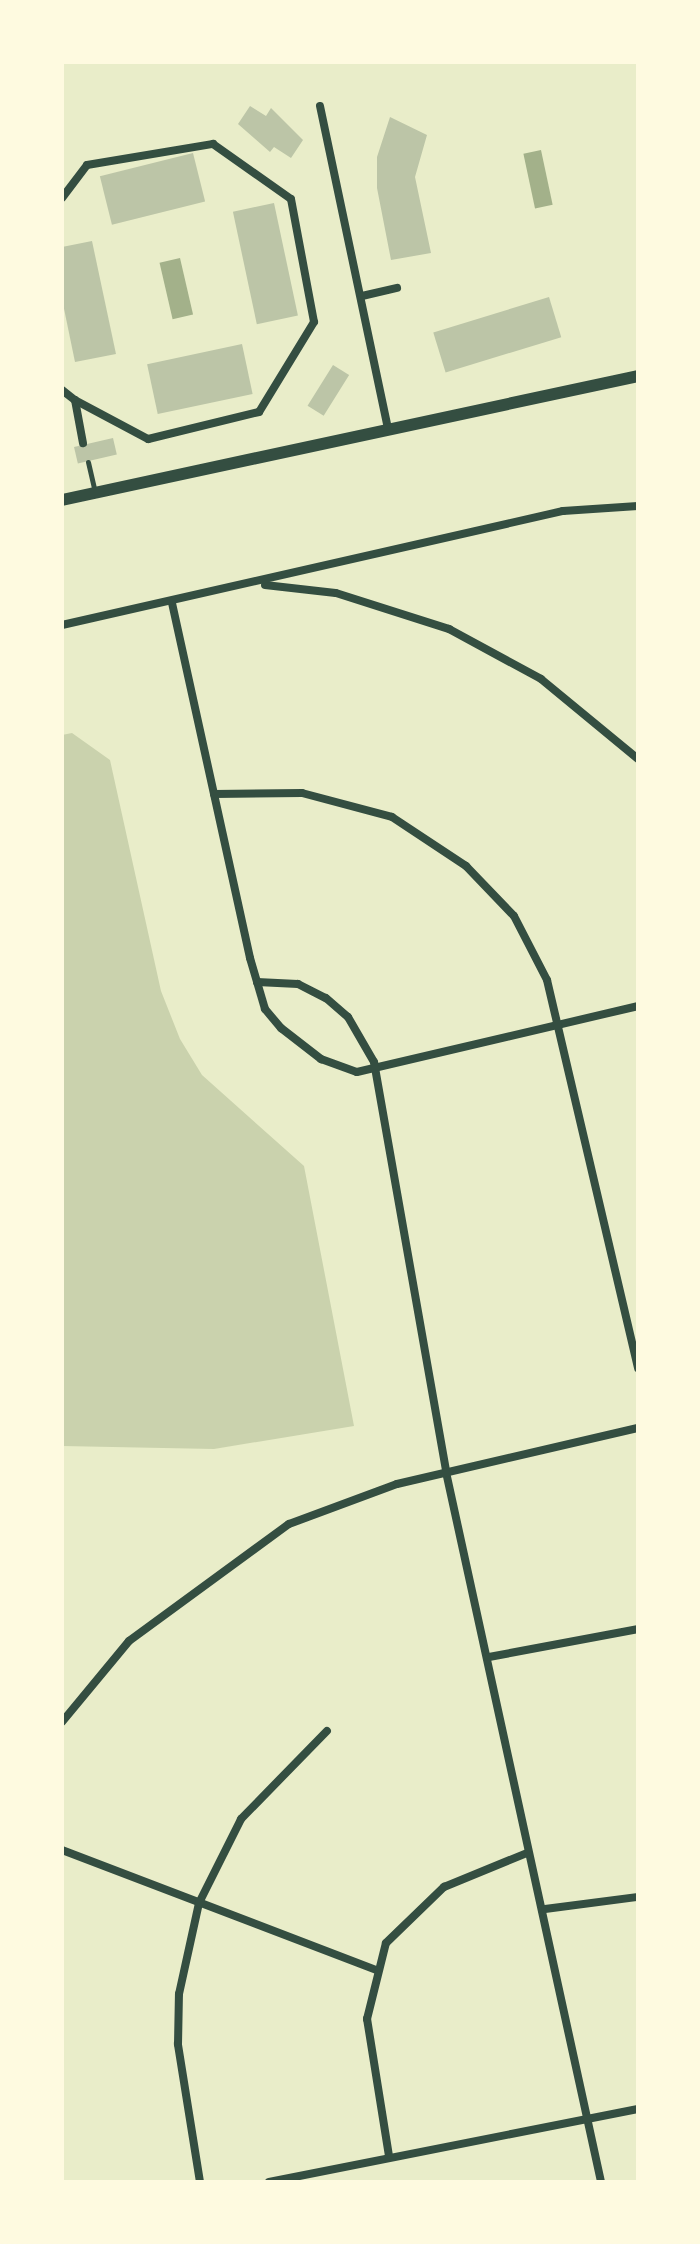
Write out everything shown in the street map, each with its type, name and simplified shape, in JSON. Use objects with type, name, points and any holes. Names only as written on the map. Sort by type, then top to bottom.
[{"type":"street","points":[[320,106],[388,429]]},
{"type":"street","points":[[62,198],[87,165],[213,144],[291,199],[314,322],[259,412],[148,439],[62,390]]},
{"type":"street","points":[[362,296],[397,288]]},
{"type":"street","points":[[62,500],[638,376]]},
{"type":"street","points":[[75,400],[83,443]]},
{"type":"street","points":[[62,625],[257,584],[563,511],[638,506]]},
{"type":"street","points":[[257,584],[336,593],[449,629],[541,679],[638,759]]},
{"type":"street","points":[[172,603],[257,982],[265,1009],[300,1044],[339,1067],[375,1071],[559,1023],[638,1006]]},
{"type":"street","points":[[214,794],[302,793],[392,817],[427,836],[514,916],[536,951],[559,1023],[638,1368]]},
{"type":"street","points":[[257,982],[290,982],[326,998],[368,1045],[446,1472],[489,1657],[527,1853],[545,1909],[601,2182]]},
{"type":"street","points":[[62,1722],[129,1641],[259,1541],[320,1509],[446,1472],[638,1428]]},
{"type":"street","points":[[489,1657],[638,1629]]},
{"type":"street","points":[[200,2182],[178,2044],[179,1994],[199,1903],[241,1819],[327,1731]]},
{"type":"street","points":[[62,1850],[376,1970]]},
{"type":"street","points":[[389,2156],[367,2019],[376,1970],[386,1943],[421,1903],[495,1862],[527,1853]]},
{"type":"street","points":[[545,1909],[638,1897]]},
{"type":"street","points":[[269,2182],[638,2109]]},
{"type":"lane","points":[[88,462],[95,493]]},
{"type":"shaded area","points":[[541,150],[553,205],[535,209],[523,154]]},
{"type":"shaded area","points":[[180,258],[193,315],[173,319],[160,263]]},
{"type":"shaded area","points":[[72,733],[110,760],[161,991],[180,1039],[202,1075],[304,1166],[354,1426],[214,1449],[62,1446],[62,735]]},
{"type":"building","points":[[250,106],[266,116],[271,108],[303,140],[291,158],[274,147],[270,152],[238,124]]},
{"type":"building","points":[[390,117],[427,135],[415,177],[431,253],[391,260],[377,188],[377,157]]},
{"type":"building","points":[[193,153],[205,202],[112,225],[100,176]]},
{"type":"building","points":[[274,203],[298,315],[257,324],[233,212]]},
{"type":"building","points":[[92,241],[116,354],[75,362],[62,299],[62,247]]},
{"type":"building","points":[[549,297],[561,337],[446,373],[433,332]]},
{"type":"building","points":[[242,344],[253,394],[158,414],[147,364]]},
{"type":"building","points":[[333,365],[349,375],[324,416],[308,406]]},
{"type":"building","points":[[113,438],[117,455],[78,464],[74,447]]}]
